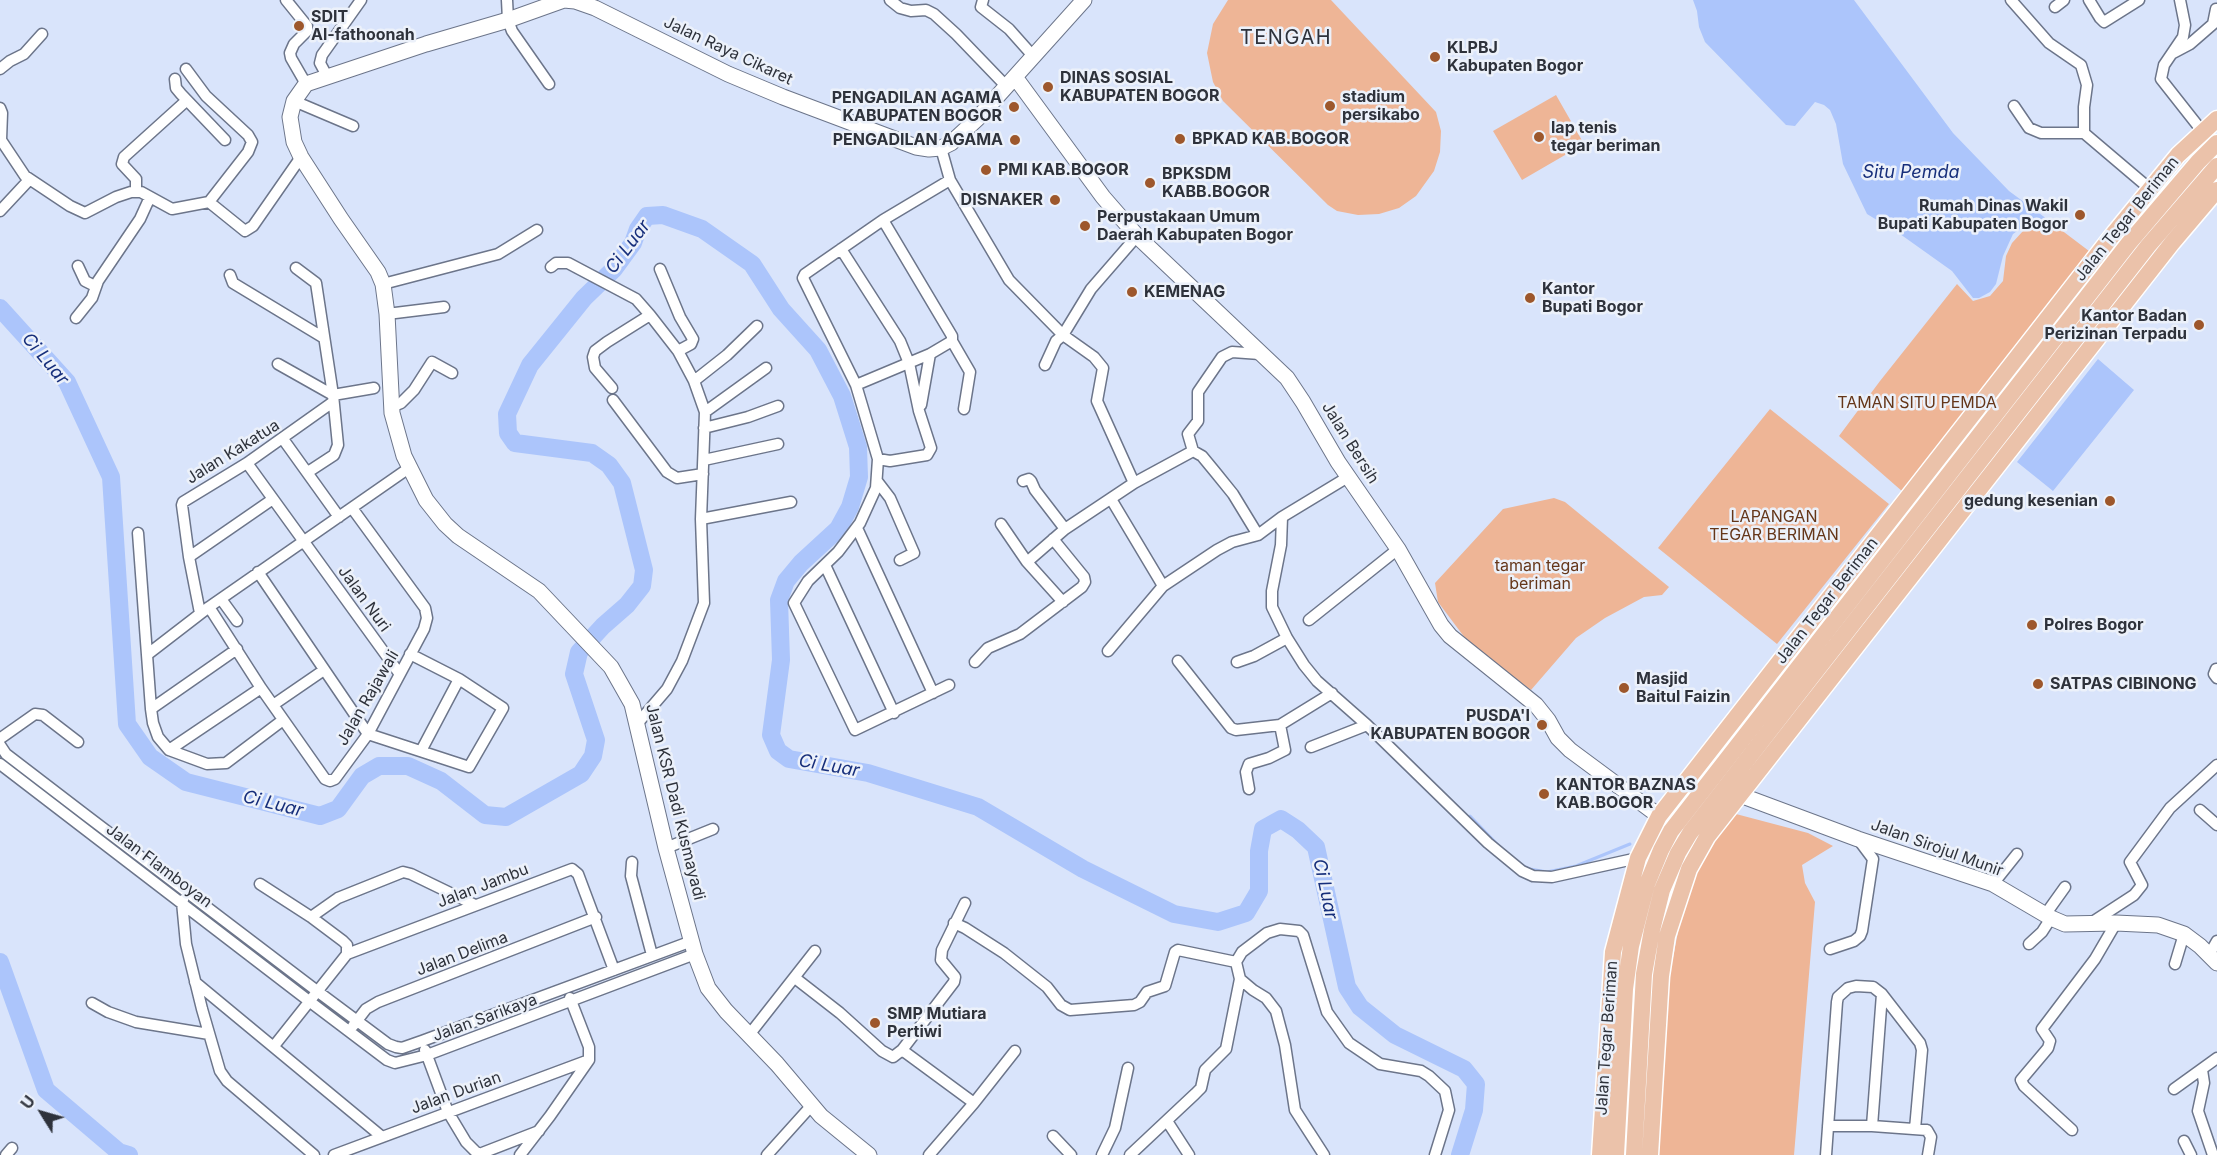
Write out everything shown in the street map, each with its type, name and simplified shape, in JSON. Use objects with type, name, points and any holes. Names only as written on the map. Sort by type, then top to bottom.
[{"type":"main road","name":"Jalan Raya Cikaret","points":[[306,84],[564,0],[596,4],[728,74],[783,97],[916,147],[940,148]]},
{"type":"main road","points":[[940,148],[951,143],[977,119],[1084,0]]},
{"type":"main road","name":"Jalan Bersih","points":[[1011,82],[1137,237],[1287,378],[1348,477],[1398,549],[1441,625],[1450,636],[1536,705],[1558,738],[1570,750],[1659,816]]},
{"type":"main road","name":"Jalan KSR Dadi Kusmayadi","points":[[306,84],[294,101],[290,128],[301,157],[378,272],[383,284],[387,314],[391,407],[397,435],[409,468],[426,500],[445,524],[458,536],[539,591],[597,651],[622,684],[632,704],[666,848],[693,948],[708,988],[726,1011],[812,1105],[840,1133],[869,1155]]},
{"type":"main road","name":"Jalan Tegar Beriman","points":[[1600,1155],[1612,952],[1638,858],[1659,816],[2115,231],[2178,155],[2217,118]]},
{"type":"main road","name":"Jalan Tegar Beriman","points":[[1650,1155],[1661,976],[1667,936],[1689,869],[1707,837],[1992,458],[2037,374],[2129,243],[2198,162],[2217,144]]},
{"type":"main road","name":"Jalan Tegar Beriman","points":[[1616,1155],[1625,989],[1633,936],[1647,884],[1660,850],[1671,831],[1683,813],[2037,374],[2217,166]]},
{"type":"main road","name":"Jalan Tegar Beriman","points":[[1634,1155],[1644,974],[1648,946],[1662,890],[1678,853],[1697,824],[1992,458],[2217,190]]},
{"type":"main road","points":[[2115,231],[2129,243]]},
{"type":"main road","name":"Jalan Sirojul Munir","points":[[1740,795],[1993,884],[2065,924],[2158,925],[2184,934],[2213,959]]},
{"type":"main road","points":[[1640,1041],[1657,1051]]},
{"type":"main road","points":[[1606,1050],[1621,1069]]},
{"type":"street","points":[[286,0],[307,26],[307,31],[294,44],[290,53],[306,84]]},
{"type":"street","points":[[327,76],[320,63],[322,55],[361,0]]},
{"type":"street","points":[[507,0],[508,20],[516,37],[549,84]]},
{"type":"street","points":[[890,0],[900,8],[911,11],[921,5],[1011,82]]},
{"type":"street","points":[[983,0],[981,7],[1009,29],[1032,56]]},
{"type":"street","points":[[2011,0],[2049,43],[2081,65],[2087,85],[2084,133]]},
{"type":"street","points":[[2089,0],[2104,21],[2139,0]]},
{"type":"street","points":[[2180,0],[2185,25],[2183,37],[2164,65],[2161,79],[2202,131]]},
{"type":"street","points":[[2172,53],[2190,44],[2213,24],[2216,9]]},
{"type":"street","points":[[0,69],[9,61],[24,54],[42,34]]},
{"type":"street","points":[[0,108],[2,113],[1,140],[29,180],[85,213],[116,197],[136,192],[172,209],[209,202],[248,152],[252,142],[248,135],[206,96],[186,69]]},
{"type":"street","points":[[175,79],[176,88],[186,101],[225,140]]},
{"type":"street","points":[[136,192],[136,179],[122,164],[124,157],[186,101]]},
{"type":"street","points":[[294,101],[353,126]]},
{"type":"street","points":[[2014,106],[2029,128],[2041,133],[2084,133],[2150,189]]},
{"type":"street","points":[[940,148],[950,180],[1009,280],[1063,334],[1094,357],[1103,368],[1097,401],[1134,483]]},
{"type":"street","points":[[209,202],[240,229],[249,229],[301,157]]},
{"type":"street","points":[[0,211],[29,180]]},
{"type":"street","points":[[949,685],[855,730],[794,603],[808,580],[857,528],[876,488],[878,459],[856,386],[803,278],[805,274],[883,220],[950,180]]},
{"type":"street","points":[[76,318],[92,298],[95,286],[141,219],[150,197]]},
{"type":"street","points":[[883,220],[952,336],[952,341],[970,372],[964,409]]},
{"type":"street","points":[[383,284],[498,254],[537,230]]},
{"type":"street","points":[[1045,365],[1056,341],[1099,279],[1137,237]]},
{"type":"street","points":[[842,249],[900,341],[909,363],[919,411],[931,448],[930,452],[923,456],[890,461],[878,459]]},
{"type":"street","points":[[551,267],[556,263],[568,263],[636,299],[678,351],[694,381],[705,412],[701,519],[704,603],[682,661],[668,689],[637,724]]},
{"type":"street","points":[[78,266],[86,281],[95,286]]},
{"type":"street","points":[[296,268],[316,283],[338,446],[334,454],[308,472]]},
{"type":"street","points":[[660,269],[680,317],[693,339],[691,344],[678,351]]},
{"type":"street","points":[[230,275],[233,283],[324,338]]},
{"type":"street","points":[[387,314],[444,307]]},
{"type":"street","points":[[612,388],[595,368],[593,357],[595,351],[650,315]]},
{"type":"street","points":[[694,381],[757,326]]},
{"type":"street","points":[[856,386],[930,354],[952,341]]},
{"type":"street","points":[[1258,535],[1227,487],[1202,456],[1193,451],[1188,434],[1198,421],[1198,392],[1221,357],[1232,351],[1260,354]]},
{"type":"street","points":[[919,411],[930,354]]},
{"type":"street","points":[[391,407],[401,403],[414,390],[432,362],[452,373]]},
{"type":"street","points":[[278,364],[333,399],[374,388]]},
{"type":"street","points":[[705,412],[766,368]]},
{"type":"street","name":"Jalan Kakatua","points":[[204,610],[189,557],[183,502],[283,439],[333,399]]},
{"type":"street","points":[[612,400],[667,472],[677,478],[703,474]]},
{"type":"street","points":[[704,428],[748,417],[778,406]]},
{"type":"street","points":[[283,439],[339,517]]},
{"type":"street","points":[[704,460],[778,444]]},
{"type":"street","points":[[1027,562],[1065,529],[1134,483],[1193,451]]},
{"type":"street","name":"Jalan Nuri","points":[[247,463],[399,673]]},
{"type":"street","points":[[148,654],[204,610],[409,468]]},
{"type":"street","points":[[1108,651],[1163,586],[1224,546],[1258,535],[1287,514],[1348,477]]},
{"type":"street","points":[[1023,481],[1029,479],[1031,481],[1035,490],[1065,529]]},
{"type":"street","points":[[876,481],[890,498],[914,553],[900,561]]},
{"type":"street","points":[[189,557],[273,499]]},
{"type":"street","points":[[1111,499],[1163,586]]},
{"type":"street","points":[[701,519],[791,502]]},
{"type":"street","name":"Jalan Rajawali","points":[[204,610],[237,649],[261,688],[325,779],[330,781],[335,779],[368,734],[426,622],[427,613],[352,508]]},
{"type":"street","points":[[1287,514],[1272,591],[1272,607],[1287,638],[1317,681],[1367,725],[1488,843],[1522,871],[1533,876],[1552,877],[1638,858]]},
{"type":"street","points":[[1001,524],[1027,562],[1063,602]]},
{"type":"street","points":[[857,528],[933,693]]},
{"type":"street","points":[[138,533],[151,709],[158,737],[169,750],[207,764],[226,762],[284,720]]},
{"type":"street","points":[[975,662],[988,648],[1020,634],[1082,587],[1085,582],[1084,577],[1053,539]]},
{"type":"street","points":[[1309,620],[1398,549]]},
{"type":"street","points":[[825,564],[894,713]]},
{"type":"street","points":[[258,572],[368,734],[469,766],[503,708],[459,679],[410,654]]},
{"type":"street","points":[[221,598],[237,621]]},
{"type":"street","points":[[1238,662],[1287,638]]},
{"type":"street","points":[[151,709],[237,649]]},
{"type":"street","points":[[1178,661],[1231,728],[1236,730],[1280,725],[1332,693]]},
{"type":"street","points":[[273,705],[324,670]]},
{"type":"street","points":[[421,752],[459,679]]},
{"type":"street","points":[[169,750],[261,688]]},
{"type":"street","points":[[78,742],[43,715],[35,714],[0,737],[0,746],[6,754],[79,818]]},
{"type":"street","points":[[1249,789],[1246,772],[1249,764],[1285,750],[1280,725]]},
{"type":"street","points":[[1311,747],[1367,725]]},
{"type":"street","name":"Jalan Flamboyan","points":[[0,764],[79,818],[298,993]]},
{"type":"street","points":[[2088,924],[2134,894],[2142,885],[2130,862],[2170,807],[2217,765]]},
{"type":"street","points":[[2200,810],[2217,825]]},
{"type":"street","name":"Jalan Sarikaya","points":[[79,818],[189,892],[357,1021],[388,1044],[396,1047],[402,1048],[423,1041],[652,955],[693,948]]},
{"type":"street","points":[[666,848],[713,829]]},
{"type":"street","points":[[1830,949],[1854,941],[1862,931],[1873,859],[1858,838]]},
{"type":"street","points":[[1993,884],[2017,854]]},
{"type":"street","points":[[632,862],[631,876],[652,955]]},
{"type":"street","name":"Jalan Jambu","points":[[347,954],[572,869],[578,874],[596,917],[614,970]]},
{"type":"street","points":[[311,917],[338,898],[403,872],[475,905]]},
{"type":"street","points":[[260,884],[311,917],[347,945],[347,954],[274,1046]]},
{"type":"street","points":[[2029,944],[2042,932],[2048,916],[2065,887]]},
{"type":"street","points":[[189,892],[182,902],[186,944],[220,1071],[226,1081],[314,1155]]},
{"type":"street","points":[[795,978],[893,1058],[902,1050],[954,982],[955,977],[941,960],[942,950],[964,903]]},
{"type":"street","name":"Jalan Delima","points":[[349,1031],[366,1009],[378,1002],[596,917]]},
{"type":"street","points":[[954,923],[1004,952],[1047,987],[1061,1005],[1070,1010],[1134,1005],[1140,1002],[1148,992],[1165,986],[1178,950],[1236,962]]},
{"type":"street","points":[[2072,1130],[2024,1086],[2021,1080],[2048,1048],[2050,1041],[2042,1029],[2084,974],[2116,923]]},
{"type":"street","points":[[1130,1155],[1201,1088],[1205,1070],[1226,1049],[1240,979],[1236,962],[1242,952],[1267,933],[1280,929],[1299,931],[1303,935],[1328,1012],[1349,1043],[1380,1064],[1421,1071],[1445,1091],[1449,1110],[1435,1155]]},
{"type":"street","points":[[2175,964],[2184,934]]},
{"type":"street","points":[[2213,959],[2217,941]]},
{"type":"street","name":"Jalan Sarikaya","points":[[298,993],[387,1060],[395,1063],[427,1055],[572,1002],[693,948]]},
{"type":"street","points":[[749,1035],[815,951]]},
{"type":"street","points":[[1240,979],[1266,998],[1276,1011],[1285,1045],[1295,1110],[1324,1155]]},
{"type":"street","points":[[195,982],[381,1137]]},
{"type":"street","points":[[1826,1155],[1838,997],[1848,988],[1873,987],[1882,994],[1920,1043],[1922,1050],[1915,1129]]},
{"type":"street","points":[[520,1155],[540,1131],[589,1060],[589,1047],[567,988]]},
{"type":"street","points":[[1872,1126],[1882,994]]},
{"type":"street","points":[[92,1003],[135,1022],[209,1034]]},
{"type":"street","points":[[423,1041],[448,1112],[466,1143],[478,1155],[540,1131]]},
{"type":"street","points":[[902,1050],[974,1103]]},
{"type":"street","points":[[929,1155],[1015,1051]]},
{"type":"street","points":[[2174,1089],[2217,1058]]},
{"type":"street","name":"Jalan Durian","points":[[334,1155],[589,1060]]},
{"type":"street","points":[[1102,1155],[1115,1128],[1128,1068]]},
{"type":"street","points":[[2202,1070],[2204,1083],[2198,1111],[2213,1155]]},
{"type":"street","points":[[767,1155],[812,1105]]},
{"type":"street","points":[[1167,1121],[1189,1155]]},
{"type":"street","points":[[1828,1126],[1927,1130],[1930,1133],[1928,1155]]},
{"type":"street","points":[[1053,1136],[1071,1155]]},
{"type":"street","points":[[2184,1141],[2191,1155]]},
{"type":"green space","name":"stadium persikabo","points":[[1228,0],[1331,0],[1436,112],[1441,131],[1440,152],[1434,171],[1416,196],[1399,208],[1379,214],[1358,215],[1337,211],[1328,205],[1223,101],[1213,82],[1207,53],[1213,24]]},
{"type":"green space","name":"lap tenis tegar beriman","points":[[1556,95],[1584,144],[1522,180],[1493,131]]},
{"type":"green space","name":"TAMAN SITU PEMDA","points":[[2052,223],[2089,251],[1903,492],[1839,436],[1957,284],[1973,301],[1990,296],[2003,281],[2006,256],[2012,243],[2033,224]]},
{"type":"green space","name":"LAPANGAN TEGAR BERIMAN","points":[[1770,409],[1889,504],[1777,644],[1658,548]]},
{"type":"green space","name":"taman tegar beriman","points":[[1554,498],[1565,502],[1669,587],[1662,595],[1644,597],[1605,618],[1576,638],[1531,690],[1465,638],[1438,602],[1435,583],[1503,509]]},
{"type":"green space","points":[[1736,814],[1808,833],[1833,846],[1802,865],[1805,883],[1815,902],[1794,1155],[1659,1155],[1667,988],[1685,896],[1708,846]]},
{"type":"water","name":"Situ Pemda","points":[[1693,0],[1854,0],[1953,133],[2009,191],[2047,219],[2030,222],[2013,234],[2003,256],[1996,284],[1990,292],[1979,298],[1973,298],[1952,271],[1867,214],[1843,164],[1836,124],[1830,110],[1815,102],[1795,126],[1786,125],[1705,42]]},
{"type":"water","points":[[2098,359],[2134,390],[2053,491],[2017,462]]},
{"type":"waterway","name":"Ci Luar","points":[[0,308],[67,382],[111,477],[127,724],[150,757],[186,782],[320,816],[338,809],[362,776],[379,766],[408,766],[441,781],[485,815],[506,817],[581,774],[593,756],[596,740],[574,674],[579,652],[627,605],[642,586],[644,570],[622,483],[609,465],[592,453],[515,443],[508,433],[507,414],[530,365],[584,298],[614,269],[633,243],[638,229],[647,216],[663,215],[702,229],[752,264],[781,309],[818,350],[842,396],[858,447],[859,477],[850,507],[838,529],[801,563],[786,581],[779,600],[781,660],[771,735],[778,751],[789,759],[868,773],[978,807],[1083,869],[1174,914],[1218,922],[1246,913],[1259,891],[1259,851],[1263,829],[1281,819],[1298,830],[1316,847],[1347,987],[1360,1007],[1395,1035],[1464,1069],[1476,1084],[1474,1110],[1460,1155]]},
{"type":"waterway","points":[[1470,816],[1498,845]]},
{"type":"waterway","points":[[1521,865],[1547,872],[1576,866],[1630,844]]},
{"type":"waterway","points":[[0,962],[46,1090],[119,1152],[129,1155]]},
{"type":"place","name":"SDIT Al-fathoonah","points":[[299,26]]},
{"type":"place","name":"KLPBJ Kabupaten Bogor","points":[[1435,57]]},
{"type":"place","name":"DINAS SOSIAL KABUPATEN BOGOR","points":[[1048,87]]},
{"type":"place","name":"stadium persikabo","points":[[1330,106]]},
{"type":"place","name":"PENGADILAN AGAMA KABUPATEN BOGOR","points":[[1014,107]]},
{"type":"place","name":"lap tenis tegar beriman","points":[[1539,137]]},
{"type":"place","name":"BPKAD KAB.BOGOR","points":[[1180,139]]},
{"type":"place","name":"PENGADILAN AGAMA","points":[[1015,140]]},
{"type":"place","name":"PMI KAB.BOGOR","points":[[986,170]]},
{"type":"place","name":"BPKSDM KABB.BOGOR","points":[[1150,183]]},
{"type":"place","name":"DISNAKER","points":[[1055,200]]},
{"type":"place","name":"Rumah Dinas Wakil Bupati Kabupaten Bogor","points":[[2080,215]]},
{"type":"place","name":"Perpustakaan Umum Daerah Kabupaten Bogor","points":[[1085,226]]},
{"type":"place","name":"KEMENAG","points":[[1132,292]]},
{"type":"place","name":"Kantor Bupati Bogor","points":[[1530,298]]},
{"type":"place","name":"Kantor Badan Perizinan Terpadu","points":[[2199,325]]},
{"type":"place","name":"gedung kesenian","points":[[2110,501]]},
{"type":"place","name":"Polres Bogor","points":[[2032,625]]},
{"type":"place","name":"SATPAS CIBINONG","points":[[2038,684]]},
{"type":"place","name":"Masjid Baitul Faizin","points":[[1624,688]]},
{"type":"place","name":"PUSDA'I KABUPATEN BOGOR","points":[[1542,725]]},
{"type":"place","name":"KANTOR BAZNAS KAB.BOGOR","points":[[1544,794]]},
{"type":"place","name":"SMP Mutiara Pertiwi","points":[[875,1023]]},
{"type":"district","name":"TENGAH","points":[[1286,38]]}]
